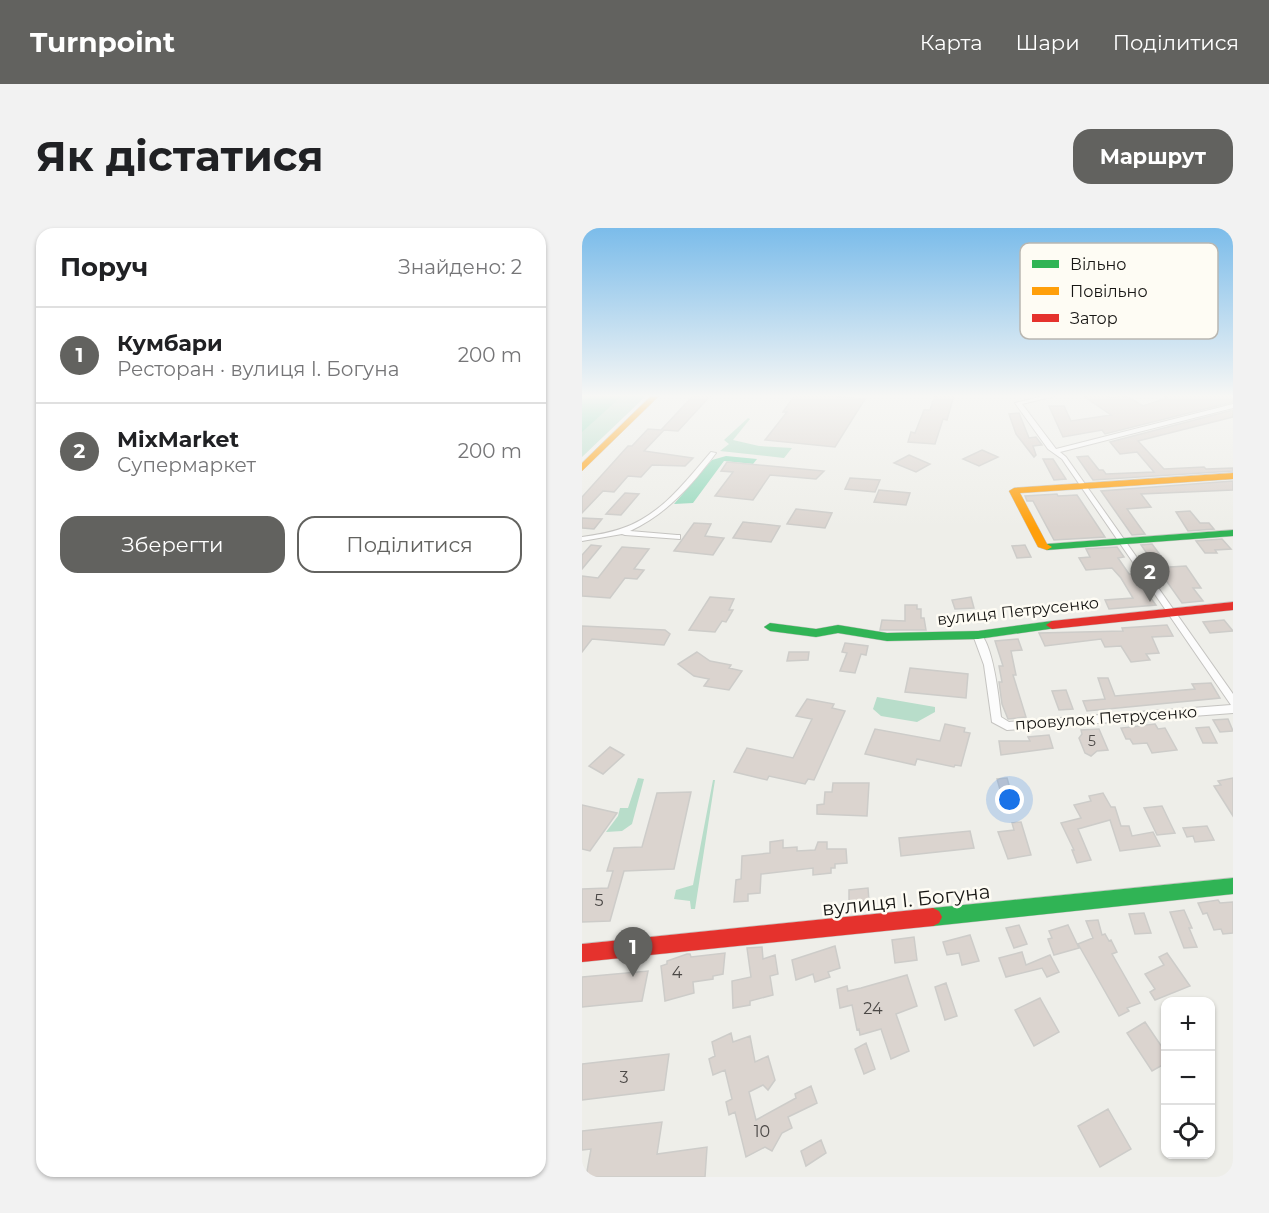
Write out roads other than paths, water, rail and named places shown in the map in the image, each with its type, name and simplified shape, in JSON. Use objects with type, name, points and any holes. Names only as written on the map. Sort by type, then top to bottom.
[{"type":"street","points":[[582,468],[611,439]]},
{"type":"street","points":[[1044,439],[1050,448],[1064,458],[1123,540],[1233,702]]},
{"type":"street","points":[[1056,451],[1102,439]]},
{"type":"street","points":[[582,539],[622,532],[642,525],[670,505],[713,453]]},
{"type":"street","points":[[1233,476],[1014,491],[1042,547],[1233,533]]},
{"type":"street","points":[[622,532],[677,537]]},
{"type":"street","name":"вулиця Петрусенко","points":[[770,627],[816,633],[838,629],[887,637],[978,634],[1233,606]]},
{"type":"street","name":"провулок Петрусенко","points":[[978,634],[989,665],[996,719],[1007,726],[1233,709]]},
{"type":"street","name":"вулиця І. Богуна","points":[[582,953],[1233,886]]},
{"type":"place","name":"MixMarket","points":[[1150,602]]},
{"type":"place","name":"Кумбари","points":[[633,977]]}]
